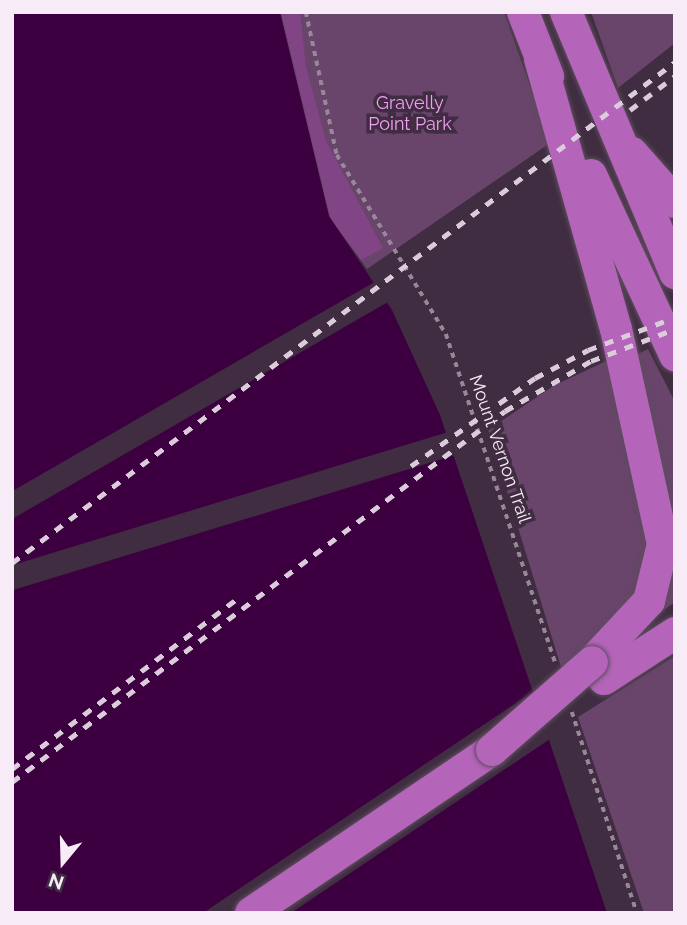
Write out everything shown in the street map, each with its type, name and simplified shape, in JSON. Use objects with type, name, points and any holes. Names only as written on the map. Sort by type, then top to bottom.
[{"type":"highway","points":[[523,12],[540,59],[619,342],[663,544],[649,601],[598,670]]},
{"type":"highway","points":[[566,12],[607,122],[675,273]]},
{"type":"highway","points":[[540,59],[675,355]]},
{"type":"highway","points":[[607,122],[675,202]]},
{"type":"highway","points":[[251,913],[492,750],[598,670],[675,633]]},
{"type":"path","name":"Mount Vernon Trail","points":[[306,12],[337,155],[446,334],[561,677]]},
{"type":"path","points":[[569,704],[636,913]]},
{"type":"green space","name":"Gravelly Point Park","points":[[280,12],[504,12],[550,143],[367,269],[329,216]]},
{"type":"green space","points":[[591,12],[675,12],[675,43],[618,88]]},
{"type":"green space","points":[[648,349],[675,402],[675,602],[652,618],[636,355]]},
{"type":"green space","points":[[615,357],[649,526],[645,591],[588,655],[561,667],[488,430],[555,385]]},
{"type":"green space","points":[[675,656],[675,913],[644,913],[578,717]]},
{"type":"shaded area","points":[[12,12],[280,12],[329,216],[392,310],[440,415],[607,913],[12,913]]},
{"type":"shaded area","points":[[281,12],[300,12],[306,67],[326,141],[383,248],[361,260],[331,220]]},
{"type":"pier","points":[[378,280],[390,301],[12,519],[12,491]]},
{"type":"pier","points":[[448,432],[455,455],[12,590],[12,565]]},
{"type":"pier","points":[[534,691],[550,739],[291,913],[203,913]]},
{"type":"railway","points":[[12,563],[675,62]]},
{"type":"railway","points":[[630,110],[675,76]]},
{"type":"railway","points":[[411,466],[535,378],[588,350],[665,321]]},
{"type":"railway","points":[[12,782],[505,411],[591,361],[675,329]]},
{"type":"railway","points":[[12,769],[238,598]]}]
